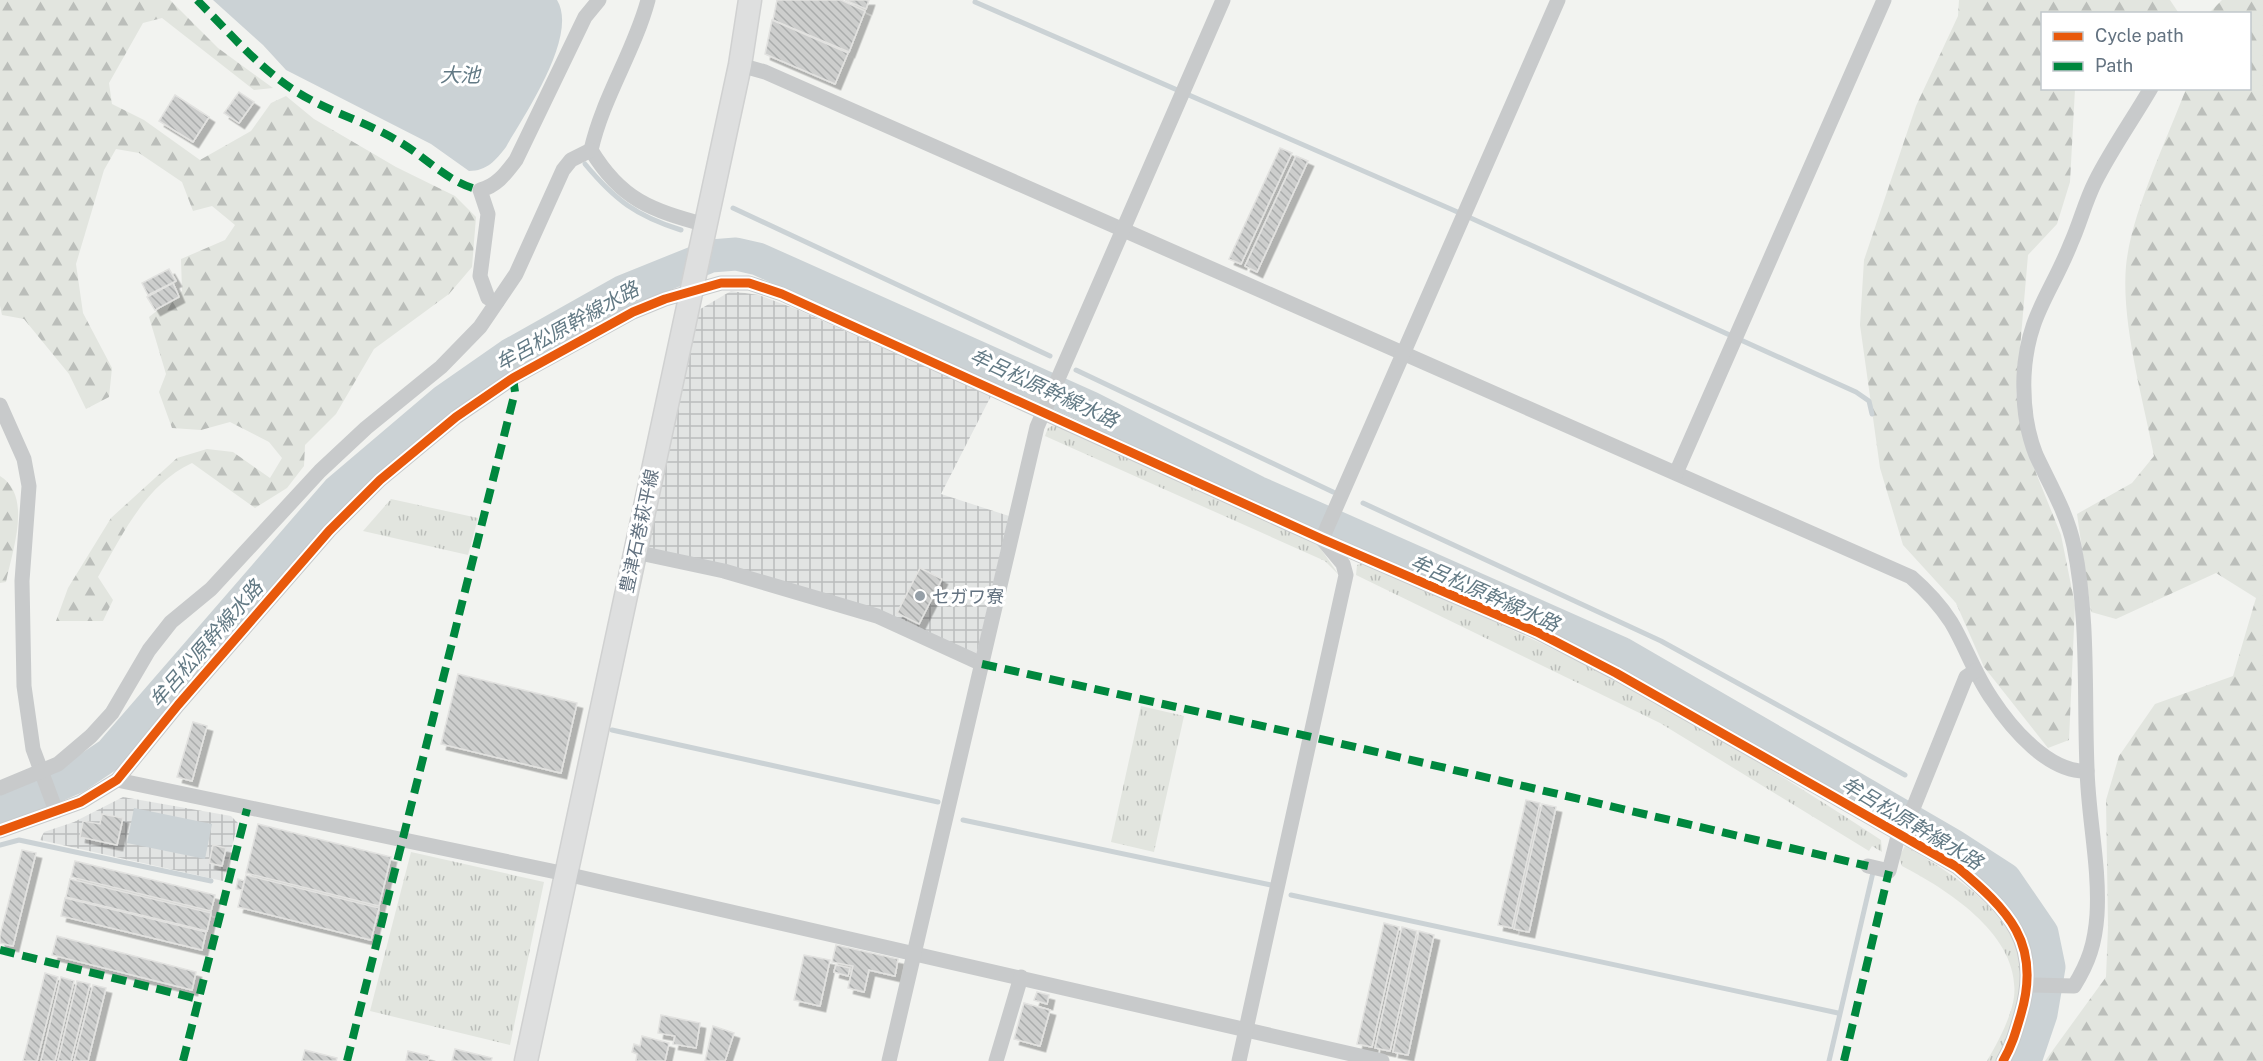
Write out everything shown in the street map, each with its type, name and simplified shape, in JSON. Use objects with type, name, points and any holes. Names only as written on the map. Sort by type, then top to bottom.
[{"type":"main road","name":"豊津石巻萩平線","points":[[526,1061],[740,65],[750,0]]},
{"type":"street","points":[[497,302],[488,297],[480,276],[488,214],[480,190],[490,187],[502,178],[516,160],[585,17],[599,0]]},
{"type":"street","points":[[648,0],[638,33],[596,126],[591,150],[608,178],[624,192],[647,206],[705,228]]},
{"type":"street","points":[[889,1061],[1044,411],[1222,0]]},
{"type":"street","points":[[1323,536],[1402,351],[1558,0]]},
{"type":"street","points":[[1676,473],[1884,0]]},
{"type":"street","points":[[740,65],[765,72],[1402,351],[1911,578],[1926,591],[1950,620],[1992,700],[2036,751],[2062,768],[2087,771]]},
{"type":"street","points":[[2033,985],[2074,986],[2089,961],[2097,915],[2087,771],[2082,603],[2074,545],[2061,505],[2035,453],[2025,417],[2024,375],[2032,322],[2041,300],[2071,243],[2096,180],[2150,90]]},
{"type":"street","points":[[0,788],[41,775],[91,736],[112,713],[149,650],[171,622],[211,589],[291,502],[359,435],[441,367],[480,327],[516,274],[563,170],[571,160],[591,150]]},
{"type":"street","points":[[0,831],[54,805],[81,802],[117,780],[178,705],[306,557],[380,480],[456,417],[513,378],[633,312],[693,285],[749,283],[782,294],[1537,632],[1616,673],[1957,867],[1991,896],[2015,928],[2026,952],[2033,985],[2011,1048],[2003,1061]]},
{"type":"street","points":[[0,405],[24,459],[29,486],[22,581],[24,686],[33,749],[54,805]]},
{"type":"street","points":[[1239,1061],[1346,574],[1343,564],[1323,536]]},
{"type":"street","points":[[635,552],[724,571],[877,616],[982,664]]},
{"type":"street","points":[[1875,868],[1889,871],[1899,832],[1914,806],[1966,677],[1975,670]]},
{"type":"street","points":[[117,780],[566,874],[1382,1061]]},
{"type":"street","points":[[996,1061],[1021,977]]},
{"type":"shaded area","points":[[731,291],[759,295],[796,309],[991,396],[941,494],[1009,516],[977,653],[971,654],[876,611],[648,550],[697,311]]},
{"type":"shaded area","points":[[123,797],[231,816],[238,823],[223,881],[40,840],[44,832],[74,822]]},
{"type":"green space","points":[[0,0],[170,0],[218,48],[273,88],[254,90],[162,18],[143,23],[109,83],[112,104],[144,120],[200,160],[251,131],[271,103],[286,96],[314,119],[396,167],[455,196],[476,217],[472,267],[449,294],[374,349],[336,414],[305,445],[304,466],[287,488],[255,508],[192,463],[175,472],[148,497],[126,528],[98,577],[113,600],[103,621],[56,621],[68,588],[111,518],[177,458],[207,449],[233,452],[270,478],[282,458],[269,442],[230,422],[201,430],[172,428],[159,392],[166,374],[149,317],[182,291],[181,259],[225,240],[235,225],[212,206],[193,211],[182,182],[139,153],[116,149],[104,170],[76,264],[83,313],[112,368],[109,397],[86,409],[69,374],[24,319],[2,315],[0,306]]},
{"type":"green space","points":[[1959,0],[2170,0],[2178,12],[2041,12],[2041,90],[2075,90],[2070,182],[2057,224],[2028,255],[2016,395],[2036,473],[2061,535],[2075,605],[2069,740],[2048,748],[1984,667],[1956,603],[1903,545],[1880,468],[1860,325],[1864,260],[1916,106],[1958,16]]},
{"type":"green space","points":[[2222,0],[2263,0],[2263,1061],[2045,1061],[2106,977],[2108,927],[2106,800],[2119,756],[2155,704],[2233,676],[2256,598],[2216,573],[2116,619],[2091,612],[2077,514],[2132,483],[2154,456],[2130,336],[2125,288],[2126,266],[2142,200],[2186,90],[2251,90],[2251,12],[2210,12]]},
{"type":"green space","points":[[1054,425],[1316,542],[1339,575],[1325,561],[1045,436],[1048,428]]},
{"type":"green space","points":[[0,476],[10,485],[16,497],[18,525],[6,582],[0,583]]},
{"type":"green space","points":[[391,499],[478,518],[468,555],[363,531]]},
{"type":"green space","points":[[1363,563],[1543,644],[1674,713],[1779,775],[1881,840],[1882,852],[1872,846],[1869,851],[1660,723],[1356,575],[1357,565]]},
{"type":"green space","points":[[1141,706],[1184,716],[1154,852],[1111,842]]},
{"type":"green space","points":[[1905,846],[1964,884],[2000,919],[2013,938],[2021,960],[2022,992],[2013,1023],[1996,1061],[1987,1061],[2000,1038],[2014,997],[2013,975],[2006,954],[1994,935],[1978,918],[1940,888],[1902,866],[1899,857]]},
{"type":"green space","points":[[411,852],[544,882],[510,1045],[370,1011]]},
{"type":"water","name":"大池","points":[[213,0],[557,0],[562,15],[561,34],[555,54],[536,96],[506,147],[486,167],[469,171],[431,144],[286,70],[263,45]]},
{"type":"water","points":[[134,808],[212,824],[205,859],[127,843]]},
{"type":"building","points":[[777,0],[841,0],[865,11],[849,52],[773,20]]},
{"type":"building","points":[[845,0],[869,0],[866,9]]},
{"type":"building","points":[[772,20],[848,53],[835,84],[765,54]]},
{"type":"building","points":[[239,92],[254,102],[239,123],[224,113]]},
{"type":"building","points":[[175,95],[209,117],[193,142],[159,121]]},
{"type":"building","points":[[1280,148],[1292,153],[1241,264],[1229,259]]},
{"type":"building","points":[[1296,156],[1308,161],[1257,272],[1245,266]]},
{"type":"building","points":[[169,269],[176,281],[148,295],[142,283]]},
{"type":"building","points":[[173,283],[179,297],[155,310],[147,297]]},
{"type":"building","name":"セガワ寮","points":[[920,568],[942,579],[919,624],[897,613]]},
{"type":"building","points":[[458,674],[577,703],[561,773],[441,744]]},
{"type":"building","points":[[193,722],[207,726],[192,781],[177,777]]},
{"type":"building","points":[[1526,800],[1540,803],[1512,928],[1498,925]]},
{"type":"building","points":[[1542,804],[1556,807],[1529,932],[1514,929]]},
{"type":"building","points":[[102,814],[123,818],[117,845],[80,837],[83,821],[100,824]]},
{"type":"building","points":[[258,824],[391,857],[379,906],[246,873]]},
{"type":"building","points":[[213,845],[226,848],[222,866],[209,863]]},
{"type":"building","points":[[22,850],[36,853],[13,946],[0,943],[0,935]]},
{"type":"building","points":[[75,861],[215,895],[211,911],[71,877]]},
{"type":"building","points":[[246,875],[379,908],[371,940],[238,907]]},
{"type":"building","points":[[70,879],[211,913],[207,931],[66,897]]},
{"type":"building","points":[[238,879],[244,881],[242,890],[236,889]]},
{"type":"building","points":[[65,898],[206,932],[202,950],[61,916]]},
{"type":"building","points":[[1384,923],[1399,927],[1372,1047],[1357,1044]]},
{"type":"building","points":[[1402,927],[1417,931],[1390,1051],[1375,1048]]},
{"type":"building","points":[[1419,931],[1434,935],[1408,1055],[1393,1052]]},
{"type":"building","points":[[57,936],[196,972],[192,990],[52,955]]},
{"type":"building","points":[[836,945],[898,959],[895,976],[869,970],[864,992],[848,988],[853,966],[832,962]]},
{"type":"building","points":[[804,955],[830,960],[820,1006],[794,1000]]},
{"type":"building","points":[[836,965],[850,968],[848,976],[834,972]]},
{"type":"building","points":[[45,973],[58,977],[37,1061],[23,1061]]},
{"type":"building","points":[[61,977],[74,981],[55,1061],[41,1061]]},
{"type":"building","points":[[77,981],[90,984],[71,1061],[58,1061]]},
{"type":"building","points":[[93,985],[106,988],[88,1061],[74,1061]]},
{"type":"building","points":[[1037,992],[1049,995],[1047,1004],[1034,1000]]},
{"type":"building","points":[[1024,1003],[1050,1010],[1040,1046],[1014,1039]]},
{"type":"building","points":[[661,1015],[700,1023],[696,1048],[673,1044],[675,1036],[658,1033]]},
{"type":"building","points":[[713,1026],[734,1033],[725,1061],[705,1061]]},
{"type":"building","points":[[642,1036],[669,1043],[665,1061],[636,1061],[637,1054],[632,1052],[634,1044],[640,1046]]},
{"type":"building","points":[[455,1049],[492,1058],[491,1061],[452,1061]]},
{"type":"building","points":[[305,1050],[337,1058],[336,1061],[302,1061]]},
{"type":"building","points":[[408,1051],[429,1056],[428,1061],[406,1061]]},
{"type":"waterway","points":[[975,2],[1453,210],[1856,392],[1869,401],[1872,414]]},
{"type":"waterway","points":[[585,164],[606,188],[627,205],[651,219],[681,230]]},
{"type":"waterway","points":[[733,208],[1050,356]]},
{"type":"waterway","name":"牟呂松原幹線水路","points":[[0,810],[76,777],[110,754],[338,491],[444,401],[510,355],[624,291],[711,256],[736,254],[758,259],[1089,407],[1257,492],[1621,653],[1954,846],[2005,879],[2042,933],[2049,967],[2041,1014],[2025,1061]]},
{"type":"waterway","points":[[1076,370],[1333,492]]},
{"type":"waterway","points":[[1363,503],[1661,641],[1905,775]]},
{"type":"waterway","points":[[612,730],[938,802]]},
{"type":"waterway","points":[[963,820],[1271,885]]},
{"type":"waterway","points":[[0,845],[19,840],[211,881]]},
{"type":"waterway","points":[[1829,1061],[1874,868]]},
{"type":"waterway","points":[[1291,895],[1838,1013]]},
{"type":"marked path","points":[[197,0],[250,54],[295,91],[387,135],[408,147],[447,176],[468,187],[480,190]]},
{"type":"marked path","points":[[347,1061],[515,392],[513,378]]},
{"type":"marked path","points":[[982,664],[1312,737],[1868,866]]},
{"type":"marked path","points":[[183,1061],[247,809]]},
{"type":"marked path","points":[[1844,1061],[1889,871]]},
{"type":"marked path","points":[[0,950],[198,999]]},
{"type":"cycle path","points":[[0,831],[81,802],[117,780],[178,705],[329,531],[380,480],[456,417],[513,378],[633,312],[665,299],[721,283],[749,283],[782,294],[1322,539],[1537,632],[1616,673],[1957,867],[2005,914],[2016,930],[2023,948],[2027,967],[2026,989],[2021,1014],[2003,1061]]},
{"type":"place","name":"セガワ寮","points":[[920,596]]}]
